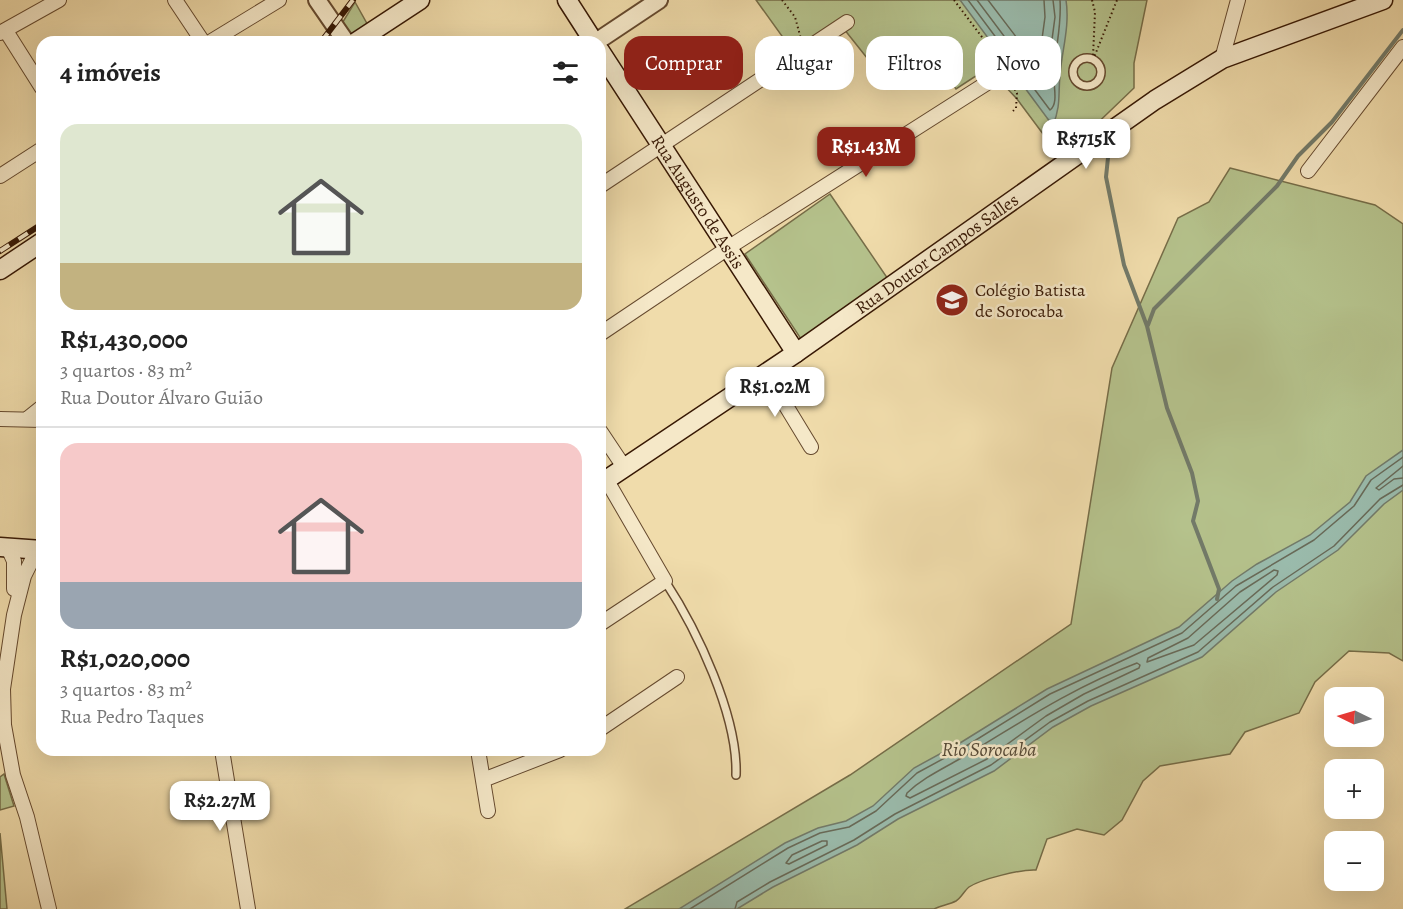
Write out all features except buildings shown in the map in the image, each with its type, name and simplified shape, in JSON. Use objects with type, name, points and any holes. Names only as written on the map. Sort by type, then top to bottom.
[{"type":"main road","points":[[365,36],[420,0]]},
{"type":"main road","points":[[567,0],[591,36]]},
{"type":"main road","name":"Rua Doutor Campos Salles","points":[[606,480],[766,374],[1155,99],[1222,59],[1358,4],[1383,0]]},
{"type":"main road","name":"Rua Augusto de Assis","points":[[606,60],[796,353]]},
{"type":"main road","points":[[0,270],[36,246]]},
{"type":"main road","points":[[4,548],[36,550]]},
{"type":"street","points":[[36,79],[3,32],[59,0]]},
{"type":"street","points":[[175,0],[199,36]]},
{"type":"street","points":[[220,36],[279,0]]},
{"type":"street","points":[[317,0],[339,36]]},
{"type":"street","points":[[604,36],[659,0]]},
{"type":"street","points":[[1222,59],[1238,0]]},
{"type":"street","points":[[825,36],[846,22]]},
{"type":"street","points":[[1308,171],[1403,47]]},
{"type":"street","points":[[606,182],[755,83]]},
{"type":"street","points":[[606,330],[728,248],[975,90]]},
{"type":"street","points":[[0,176],[36,153]]},
{"type":"street","points":[[766,374],[811,447]]},
{"type":"street","points":[[27,419],[36,412]]},
{"type":"street","points":[[0,419],[36,420]]},
{"type":"street","points":[[606,439],[624,467]]},
{"type":"street","points":[[606,487],[665,581],[606,620]]},
{"type":"street","points":[[4,548],[14,568],[14,615]]},
{"type":"street","points":[[36,556],[24,576],[14,615],[3,689],[4,725],[13,775],[27,817],[49,909]]},
{"type":"street","points":[[606,725],[678,677]]},
{"type":"street","points":[[223,756],[248,909]]},
{"type":"street","points":[[479,756],[488,811]]},
{"type":"street","points":[[483,780],[545,756]]},
{"type":"lane","points":[[1084,58],[1093,60],[1101,71],[1099,80],[1092,86],[1078,84],[1072,72],[1076,63],[1084,58]]},
{"type":"lane","points":[[665,581],[683,608],[727,712],[737,752],[736,775]]},
{"type":"path","points":[[782,0],[795,17],[800,36]]},
{"type":"path","points":[[954,0],[991,49],[1017,93],[1016,108],[1013,111]]},
{"type":"path","points":[[1092,0],[1095,12],[1093,60]]},
{"type":"path","points":[[1093,60],[1117,0]]},
{"type":"green space","points":[[756,0],[1147,0],[1134,63],[1134,88],[1061,158],[1009,90],[1061,90],[1061,36],[975,36],[975,77],[963,84],[963,36],[866,36],[866,57],[854,42],[854,36],[850,36],[840,24],[818,36],[782,36]]},
{"type":"green space","points":[[355,2],[370,29],[348,36],[341,25]]},
{"type":"green space","points":[[1230,168],[1375,205],[1403,224],[1403,661],[1389,653],[1349,651],[1315,682],[1299,713],[1245,732],[1230,754],[1160,766],[1143,781],[1122,820],[1104,835],[1077,829],[1047,839],[1036,870],[1012,873],[983,881],[969,887],[956,901],[934,909],[625,909],[850,775],[1071,624],[1112,368],[1178,218],[1209,202]]},
{"type":"green space","points":[[830,194],[888,279],[801,339],[745,254]]},
{"type":"green space","points":[[4,774],[14,806],[0,810],[0,777]]},
{"type":"green space","points":[[0,833],[7,909],[0,909]]},
{"type":"water","points":[[960,0],[1066,0],[1066,29],[1061,67],[1061,36],[987,36]]},
{"type":"water","points":[[1026,90],[1059,90],[1053,126]]},
{"type":"water","name":"Rio Sorocaba","points":[[1403,450],[1403,490],[1384,504],[1338,550],[1276,592],[1202,657],[1091,706],[1053,727],[994,771],[898,819],[857,845],[773,887],[737,909],[679,909],[785,843],[818,828],[846,821],[873,806],[914,768],[960,743],[1047,689],[1179,627],[1232,581],[1257,564],[1310,535],[1350,502],[1366,476]]},
{"type":"waterway","points":[[1148,325],[1154,309],[1277,186],[1298,156],[1332,122],[1403,30]]},
{"type":"waterway","points":[[1109,148],[1106,177],[1124,265],[1147,326],[1167,408],[1192,473],[1198,501],[1193,521],[1219,589],[1217,599]]},
{"type":"railway","points":[[326,36],[353,0]]},
{"type":"railway","points":[[0,251],[36,228]]},
{"type":"place","name":"Colégio Batista de Sorocaba","points":[[952,300]]}]
